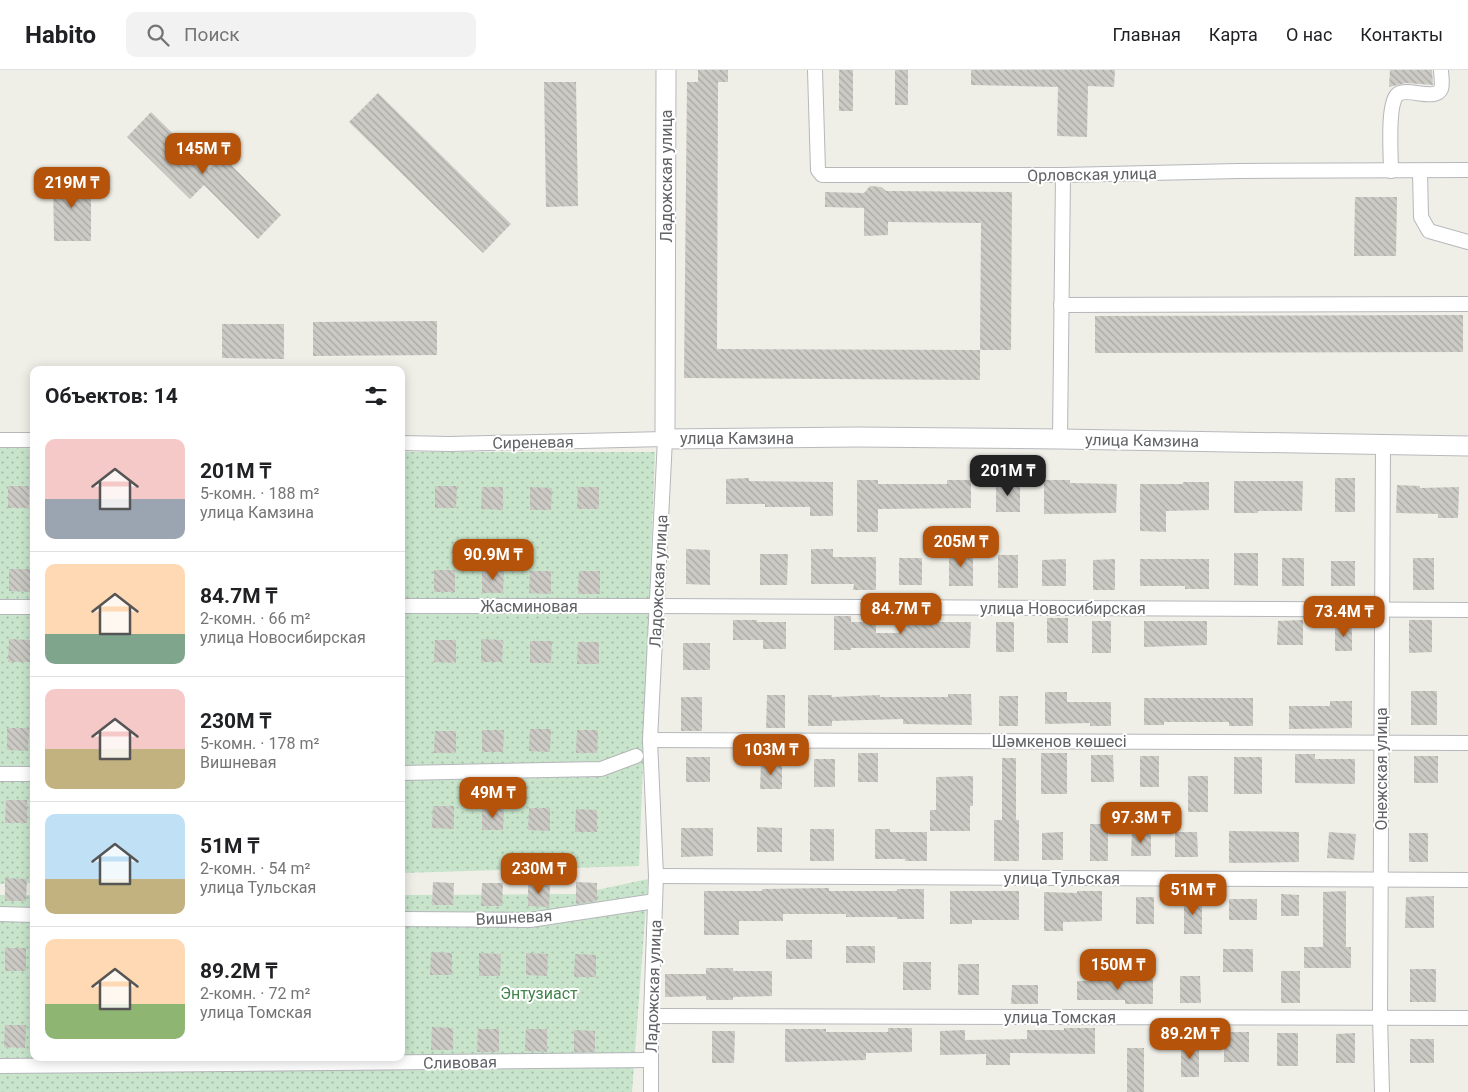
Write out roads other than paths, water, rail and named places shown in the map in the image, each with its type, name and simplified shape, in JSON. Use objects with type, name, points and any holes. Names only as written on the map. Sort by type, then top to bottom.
[{"type":"main road","name":"Ладожская улица","points":[[665,439],[666,70]]},
{"type":"main road","name":"улица Камзина","points":[[665,439],[857,437],[1468,446]]},
{"type":"street","name":"Орловская улица","points":[[815,70],[818,170],[822,175],[1063,175],[1238,171],[1468,170]]},
{"type":"street","points":[[1390,171],[1390,113],[1396,96],[1401,92],[1435,94],[1442,87],[1441,70]]},
{"type":"street","points":[[1420,171],[1421,217],[1429,231],[1468,242]]},
{"type":"street","points":[[1060,439],[1063,175]]},
{"type":"street","points":[[1062,305],[1468,304]]},
{"type":"street","name":"Сиреневая","points":[[405,443],[449,444],[665,439]]},
{"type":"street","name":"Ладожская улица","points":[[651,1092],[651,1016],[656,876],[650,740],[665,439]]},
{"type":"street","points":[[0,440],[30,440]]},
{"type":"street","name":"Онежская улица","points":[[1382,1092],[1380,880],[1383,445]]},
{"type":"street","name":"Жасминовая","points":[[405,606],[657,606]]},
{"type":"street","name":"улица Новосибирская","points":[[657,606],[1468,610]]},
{"type":"street","points":[[0,607],[30,607]]},
{"type":"street","name":"Шәмкенов көшесі","points":[[650,740],[1468,743]]},
{"type":"street","points":[[405,773],[601,769],[636,756]]},
{"type":"street","points":[[0,774],[30,774]]},
{"type":"street","name":"улица Тульская","points":[[656,876],[1468,880]]},
{"type":"street","name":"Вишневая","points":[[405,919],[530,920],[655,901]]},
{"type":"street","points":[[0,914],[30,915]]},
{"type":"street","name":"улица Томская","points":[[651,1016],[1468,1018]]},
{"type":"street","name":"Сливовая","points":[[0,1066],[651,1060]]},
{"type":"park label","name":"Энтузиаст","points":[[539,993]]}]
